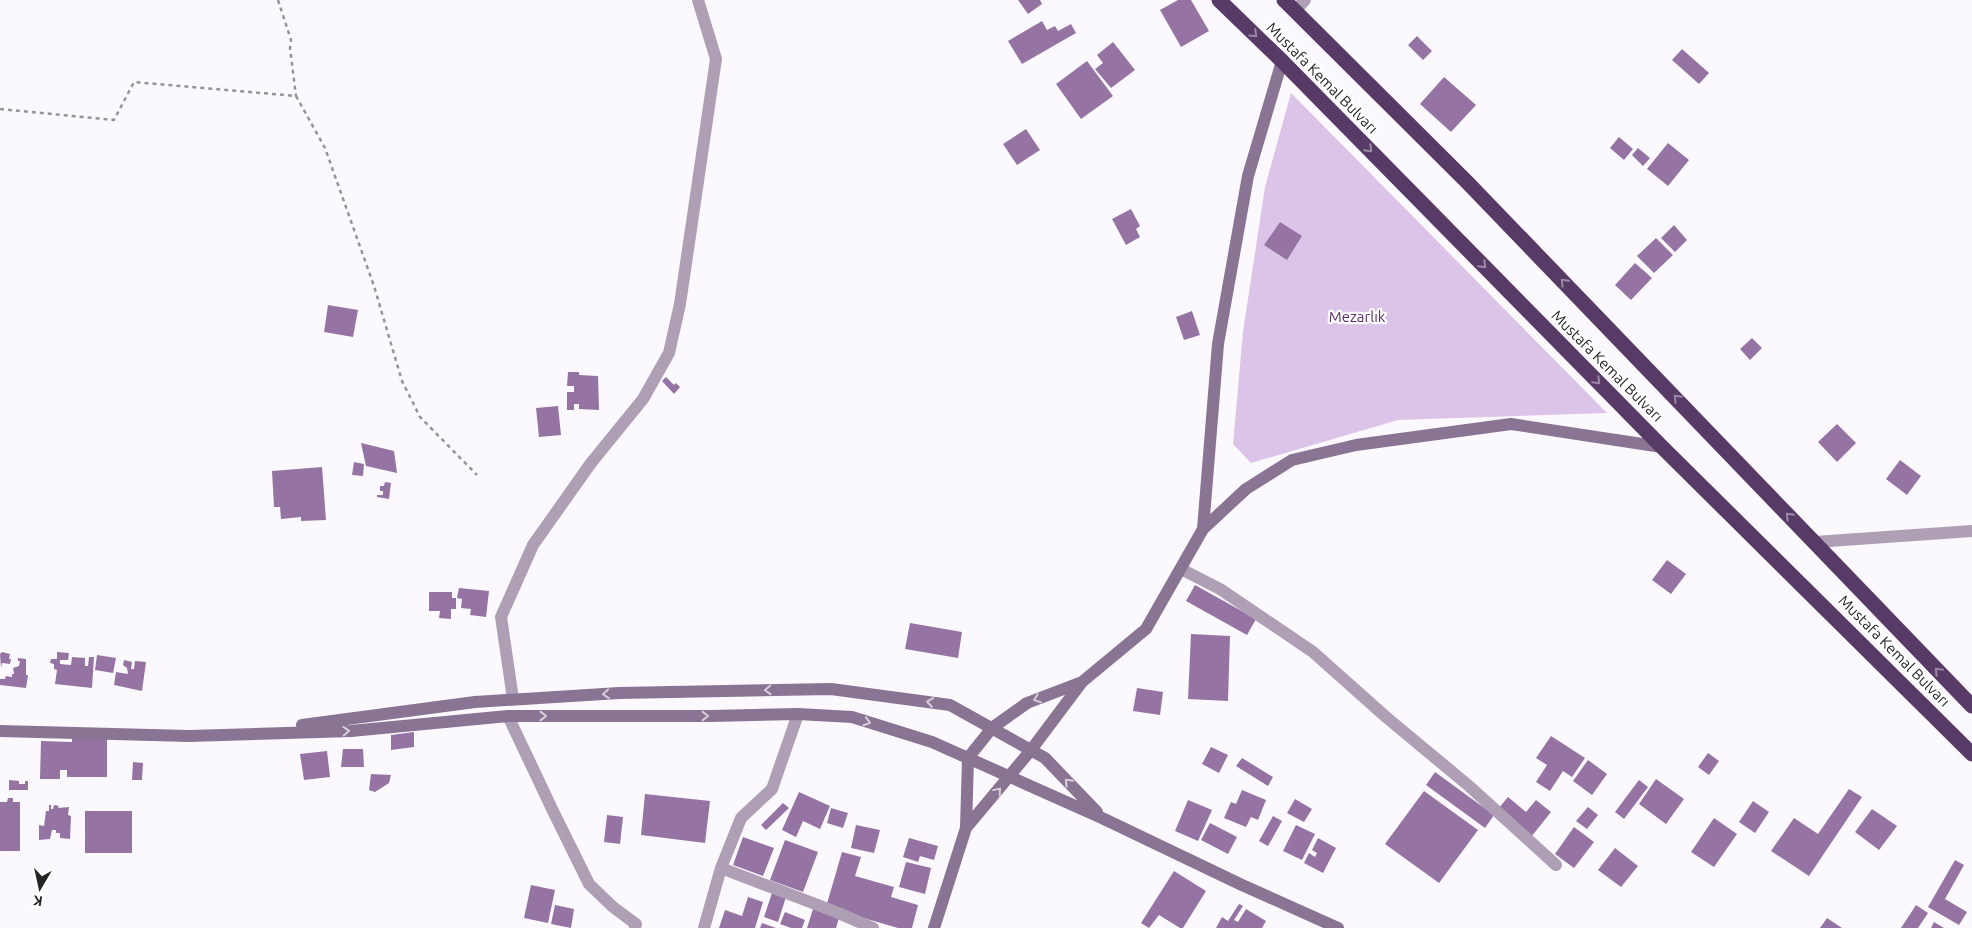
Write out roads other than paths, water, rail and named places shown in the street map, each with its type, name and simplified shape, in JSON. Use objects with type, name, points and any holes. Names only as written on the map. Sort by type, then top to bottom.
[{"type":"highway","name":"Mustafa Kemal Bulvarı","points":[[1219,0],[1662,447],[1972,754]]},
{"type":"highway","name":"Mustafa Kemal Bulvarı","points":[[1294,4],[1972,706]]},
{"type":"street","points":[[513,699],[501,617],[533,545],[591,463],[643,399],[669,353],[680,304],[716,59],[698,0]]},
{"type":"street","points":[[1203,530],[1218,344],[1248,176],[1282,62]]},
{"type":"street","points":[[966,828],[1031,750],[1082,682],[1146,630],[1203,530],[1246,489],[1292,460],[1356,445],[1512,424],[1662,447]]},
{"type":"street","points":[[1815,542],[1972,532]]},
{"type":"street","points":[[1181,569],[1220,588],[1313,652],[1386,717],[1469,786],[1556,865]]},
{"type":"street","points":[[934,928],[966,828],[968,758],[992,728],[1027,703],[1082,682]]},
{"type":"street","points":[[0,722],[175,728],[303,725],[475,702],[513,699],[619,693],[831,689],[950,705],[1045,758],[1102,818]]},
{"type":"street","points":[[704,928],[721,868],[741,818],[772,789],[798,714]]},
{"type":"street","points":[[0,731],[189,736],[351,731],[508,716],[798,714],[852,717],[932,742],[1102,818],[1242,885],[1338,928]]},
{"type":"street","points":[[508,716],[589,884],[613,907],[636,924],[635,928]]},
{"type":"street","points":[[721,868],[873,928]]},
{"type":"park label","name":"Mezarlık","points":[[1357,317]]}]
